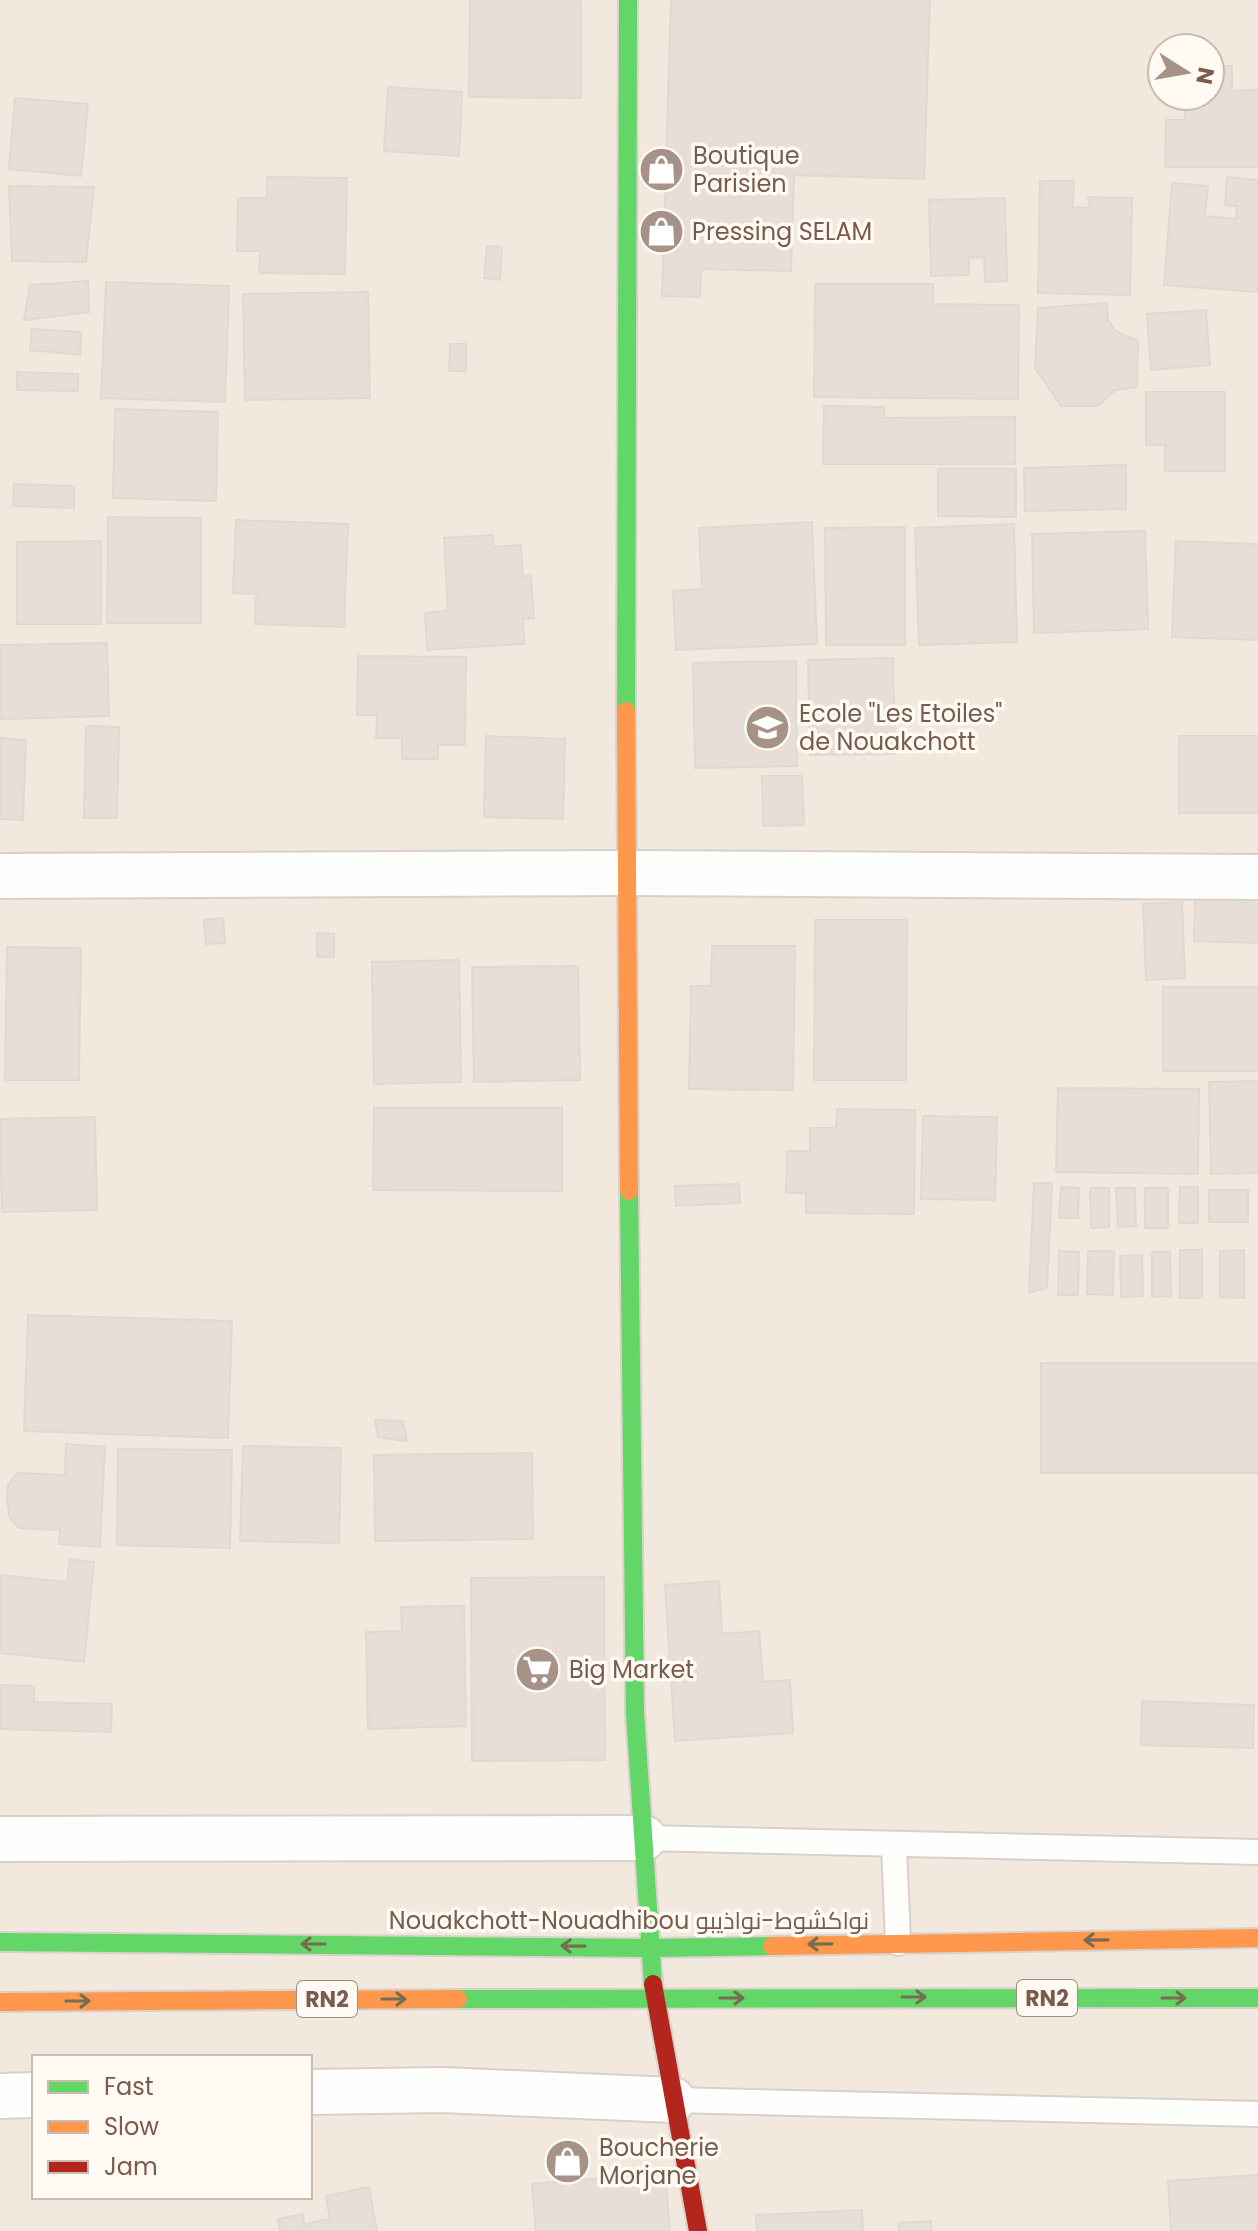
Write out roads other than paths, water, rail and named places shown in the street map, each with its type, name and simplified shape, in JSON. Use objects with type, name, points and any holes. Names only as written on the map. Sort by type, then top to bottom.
[{"type":"main road","points":[[628,0],[626,873],[635,1713],[654,1998],[698,2231]]},
{"type":"main road","name":"Nouakchott-Nouadhibou نواكشوط-نواذيبو","points":[[0,1942],[651,1948],[1258,1938]]},
{"type":"main road","name":"RN2","points":[[0,2002],[1258,1998]]},
{"type":"street","points":[[0,876],[626,873],[1258,877]]},
{"type":"street","points":[[0,1839],[644,1838]]},
{"type":"street","points":[[312,2092],[442,2090],[673,2100]]},
{"type":"street","points":[[0,2096],[32,2095]]},
{"type":"lane","points":[[644,1838],[1258,1852]]},
{"type":"lane","points":[[894,1844],[898,1943]]},
{"type":"lane","points":[[673,2100],[1258,2114]]},
{"type":"place","name":"Boutique Parisien","points":[[662,169]]},
{"type":"place","name":"Pressing SELAM","points":[[661,231]]},
{"type":"place","name":"Ecole \"Les Etoiles\" de Nouakchott","points":[[768,727]]},
{"type":"place","name":"Big Market","points":[[538,1669]]},
{"type":"place","name":"Boucherie Morjane","points":[[568,2161]]}]
